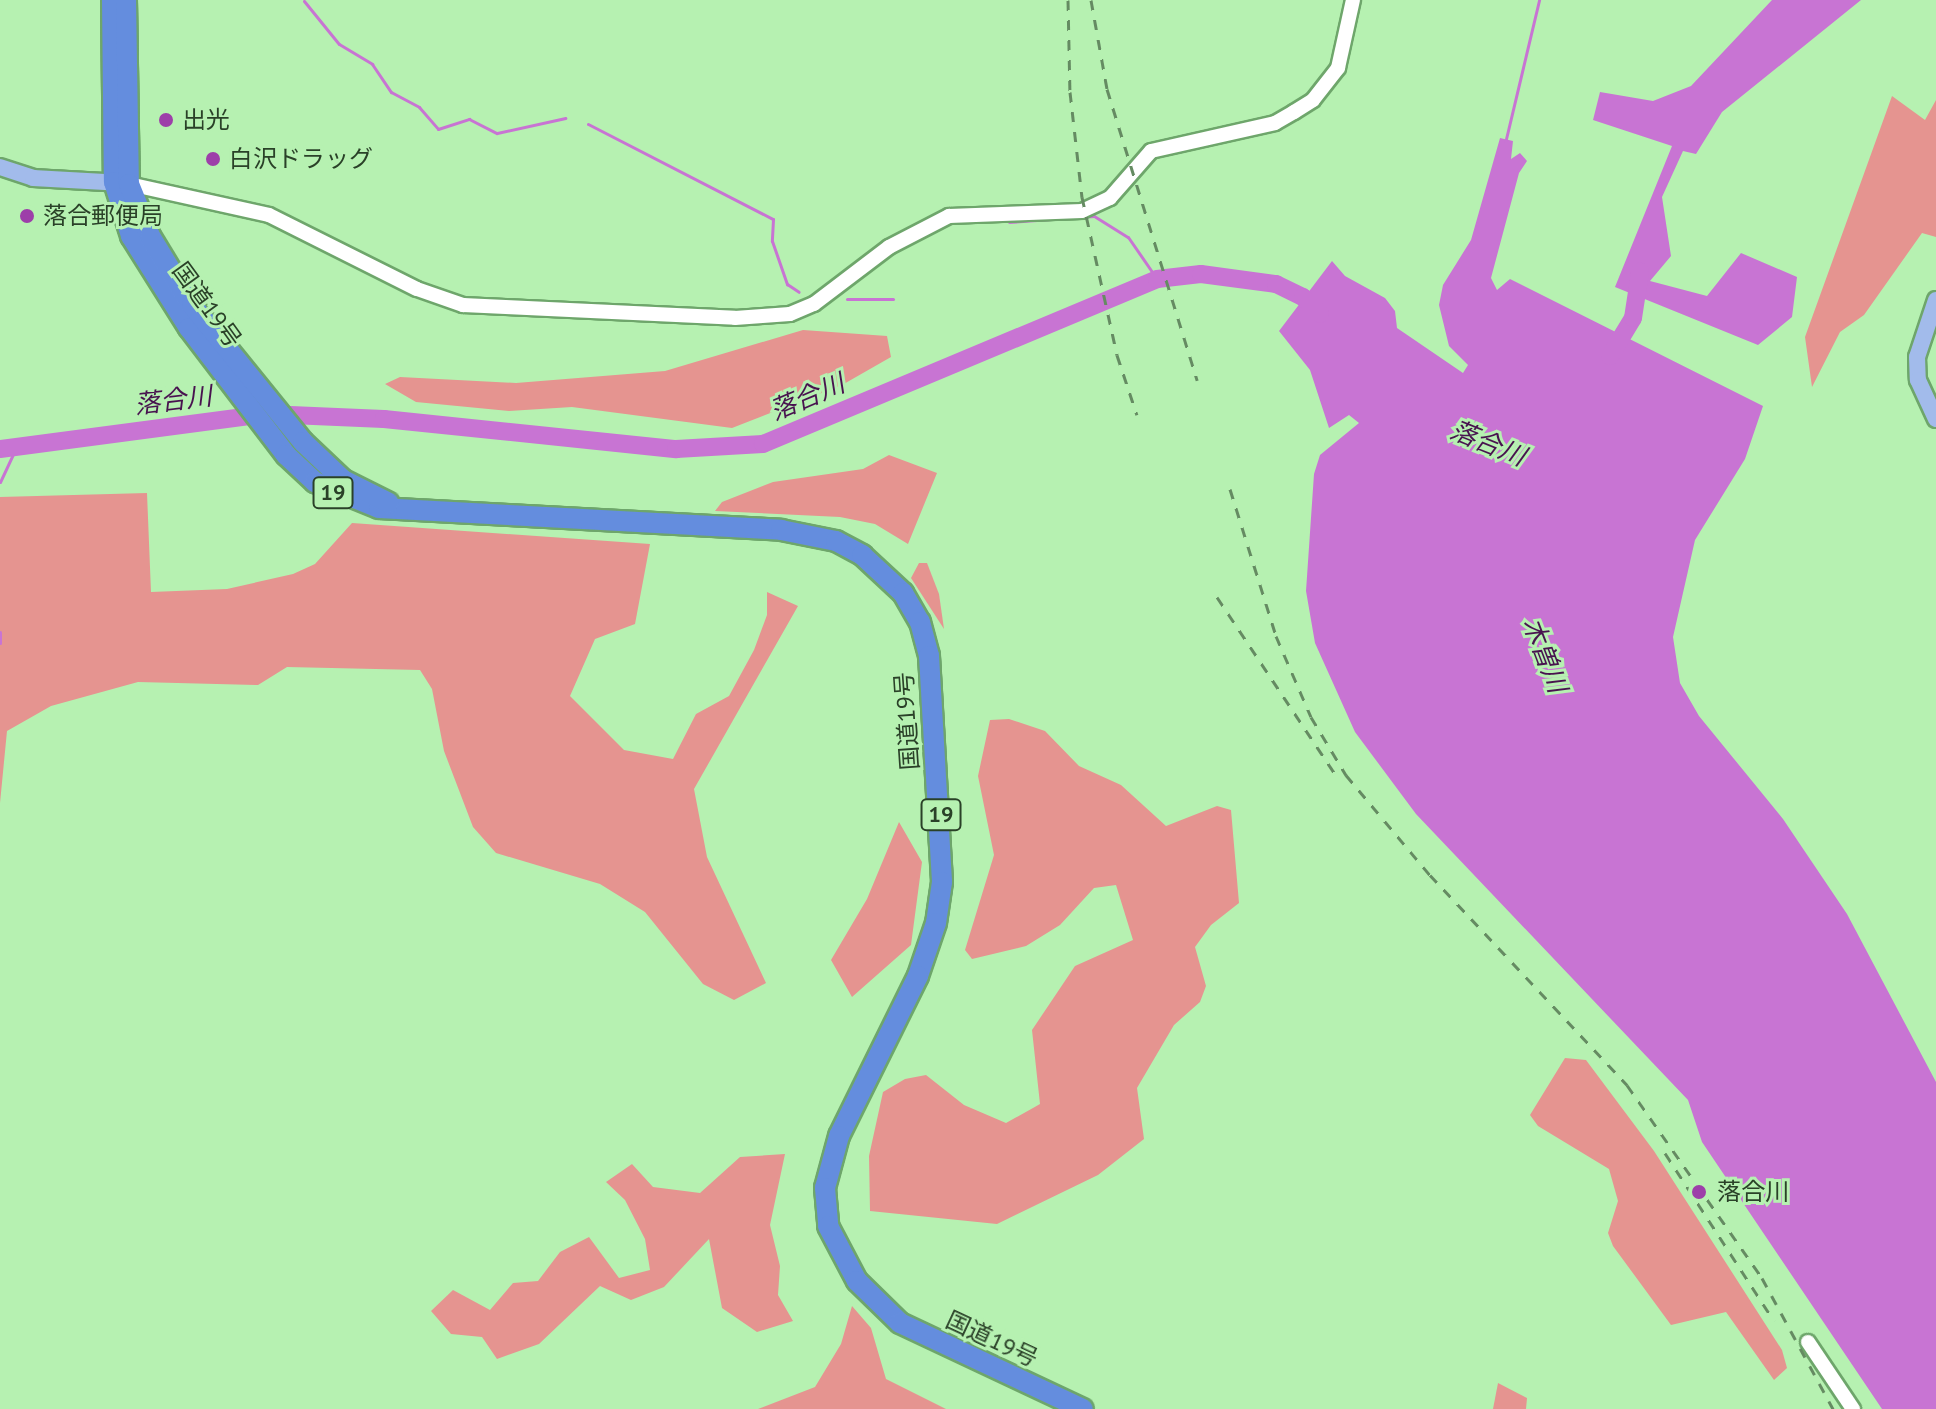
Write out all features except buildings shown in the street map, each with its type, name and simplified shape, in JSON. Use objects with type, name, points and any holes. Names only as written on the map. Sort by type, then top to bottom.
[{"type":"highway","name":"国道19号","points":[[112,0],[121,183],[131,236],[155,280],[248,388],[343,480],[392,505]]},
{"type":"highway","name":"国道19号","points":[[121,183],[126,0]]},
{"type":"highway","name":"国道19号","points":[[248,388],[286,455],[328,490],[379,508],[392,505],[781,530],[836,541],[862,555],[903,593],[920,622],[929,656],[942,882],[936,923],[918,976],[839,1136],[825,1188],[828,1226],[857,1281],[900,1323],[1083,1409]]},
{"type":"main road","points":[[0,167],[33,178],[121,183]]},
{"type":"main road","points":[[1936,300],[1917,357],[1918,380],[1936,419]]},
{"type":"street","points":[[121,183],[269,215],[417,289],[463,305],[777,316],[814,304],[889,247],[949,216],[1082,211],[1110,198],[1151,151],[1284,118],[1313,100],[1338,68],[1353,0]]},
{"type":"street","points":[[1808,1342],[1853,1409]]},
{"type":"shaded area","points":[[1892,96],[1925,120],[1936,100],[1936,237],[1922,233],[1864,315],[1840,332],[1812,387],[1805,337]]},
{"type":"shaded area","points":[[803,330],[887,336],[891,357],[842,385],[732,428],[572,407],[509,411],[416,402],[385,384],[400,377],[516,383],[665,371]]},
{"type":"shaded area","points":[[889,455],[937,473],[908,544],[875,524],[840,517],[715,511],[722,502],[773,482],[863,469]]},
{"type":"shaded area","points":[[147,493],[151,592],[227,589],[293,574],[315,564],[352,523],[650,544],[635,624],[595,639],[570,696],[624,750],[673,759],[696,714],[729,696],[754,650],[767,615],[767,592],[798,606],[694,789],[707,857],[766,983],[734,1000],[703,984],[645,912],[600,884],[496,853],[473,827],[444,751],[432,689],[420,670],[287,667],[258,685],[138,682],[51,706],[7,731],[0,803],[0,497]]},
{"type":"shaded area","points":[[919,563],[927,563],[939,594],[944,629],[911,578]]},
{"type":"shaded area","points":[[1009,719],[1045,731],[1079,766],[1121,785],[1166,826],[1217,806],[1231,810],[1239,903],[1211,925],[1195,947],[1206,986],[1200,1002],[1174,1025],[1137,1088],[1144,1139],[1098,1175],[997,1224],[870,1211],[869,1156],[883,1092],[905,1079],[926,1075],[964,1105],[1006,1123],[1040,1104],[1032,1030],[1075,966],[1133,940],[1116,885],[1094,888],[1060,925],[1026,946],[972,959],[965,950],[994,855],[978,776],[990,720]]},
{"type":"shaded area","points":[[899,822],[922,862],[911,945],[852,997],[831,960],[867,899]]},
{"type":"shaded area","points":[[1565,1058],[1586,1060],[1654,1151],[1782,1350],[1787,1368],[1774,1380],[1726,1312],[1671,1325],[1613,1246],[1608,1233],[1618,1201],[1609,1169],[1538,1126],[1530,1115]]},
{"type":"shaded area","points":[[785,1154],[770,1225],[780,1266],[778,1295],[793,1321],[757,1332],[722,1308],[709,1239],[664,1287],[631,1300],[600,1286],[539,1344],[497,1359],[482,1337],[451,1334],[431,1311],[453,1290],[490,1310],[513,1283],[538,1281],[560,1252],[589,1237],[619,1278],[650,1270],[645,1239],[625,1200],[606,1182],[632,1164],[653,1187],[700,1193],[740,1157]]},
{"type":"shaded area","points":[[852,1306],[871,1328],[886,1379],[946,1409],[758,1409],[815,1387],[841,1344]]},
{"type":"shaded area","points":[[1498,1383],[1527,1398],[1526,1409],[1493,1409]]},
{"type":"water","points":[[1772,0],[1861,0],[1722,112],[1696,154],[1683,151],[1662,197],[1671,256],[1650,281],[1707,296],[1741,253],[1797,277],[1792,317],[1758,345],[1615,287],[1672,146],[1593,120],[1600,92],[1653,101],[1691,86]]},
{"type":"water","points":[[1500,138],[1513,141],[1511,159],[1520,153],[1527,161],[1519,173],[1491,278],[1497,290],[1510,279],[1763,406],[1745,459],[1695,540],[1673,637],[1680,683],[1699,716],[1783,819],[1847,914],[1936,1082],[1936,1409],[1882,1409],[1702,1142],[1688,1100],[1416,814],[1355,732],[1315,643],[1306,591],[1314,474],[1320,455],[1359,423],[1349,415],[1329,428],[1310,370],[1279,331],[1332,261],[1345,276],[1385,298],[1395,311],[1397,328],[1463,373],[1468,365],[1449,346],[1439,305],[1443,285],[1471,240]]},
{"type":"waterway","points":[[1505,143],[1539,0]]},
{"type":"waterway","points":[[304,1],[339,44],[372,64],[391,92],[419,107],[438,129],[469,119],[497,133],[565,118]]},
{"type":"waterway","points":[[588,124],[773,219],[772,241],[787,284],[799,292]]},
{"type":"waterway","points":[[1009,222],[1094,216],[1128,237],[1157,279]]},
{"type":"waterway","name":"木曽川","points":[[1610,356],[1633,318],[1640,272]]},
{"type":"waterway","name":"落合川","points":[[0,449],[267,414],[384,419],[676,449],[763,444],[1157,279],[1201,274],[1276,284],[1303,297],[1320,314]]},
{"type":"waterway","points":[[847,299],[893,299]]},
{"type":"waterway","points":[[0,482],[16,447]]},
{"type":"waterway","points":[[0,632],[0,643]]},
{"type":"railway","points":[[1068,0],[1070,92],[1082,197],[1117,355],[1137,415]]},
{"type":"railway","points":[[1091,0],[1107,89],[1197,380]]},
{"type":"railway","points":[[1230,489],[1276,636],[1311,717],[1346,775],[1430,875],[1627,1085],[1762,1278],[1833,1409]]},
{"type":"railway","points":[[1217,597],[1337,777]]},
{"type":"railway","points":[[1665,1153],[1774,1321]]},
{"type":"place","name":"出光","points":[[166,120]]},
{"type":"place","name":"白沢ドラッグ","points":[[213,159]]},
{"type":"place","name":"落合郵便局","points":[[27,216]]},
{"type":"place","name":"落合川","points":[[1699,1192]]}]
